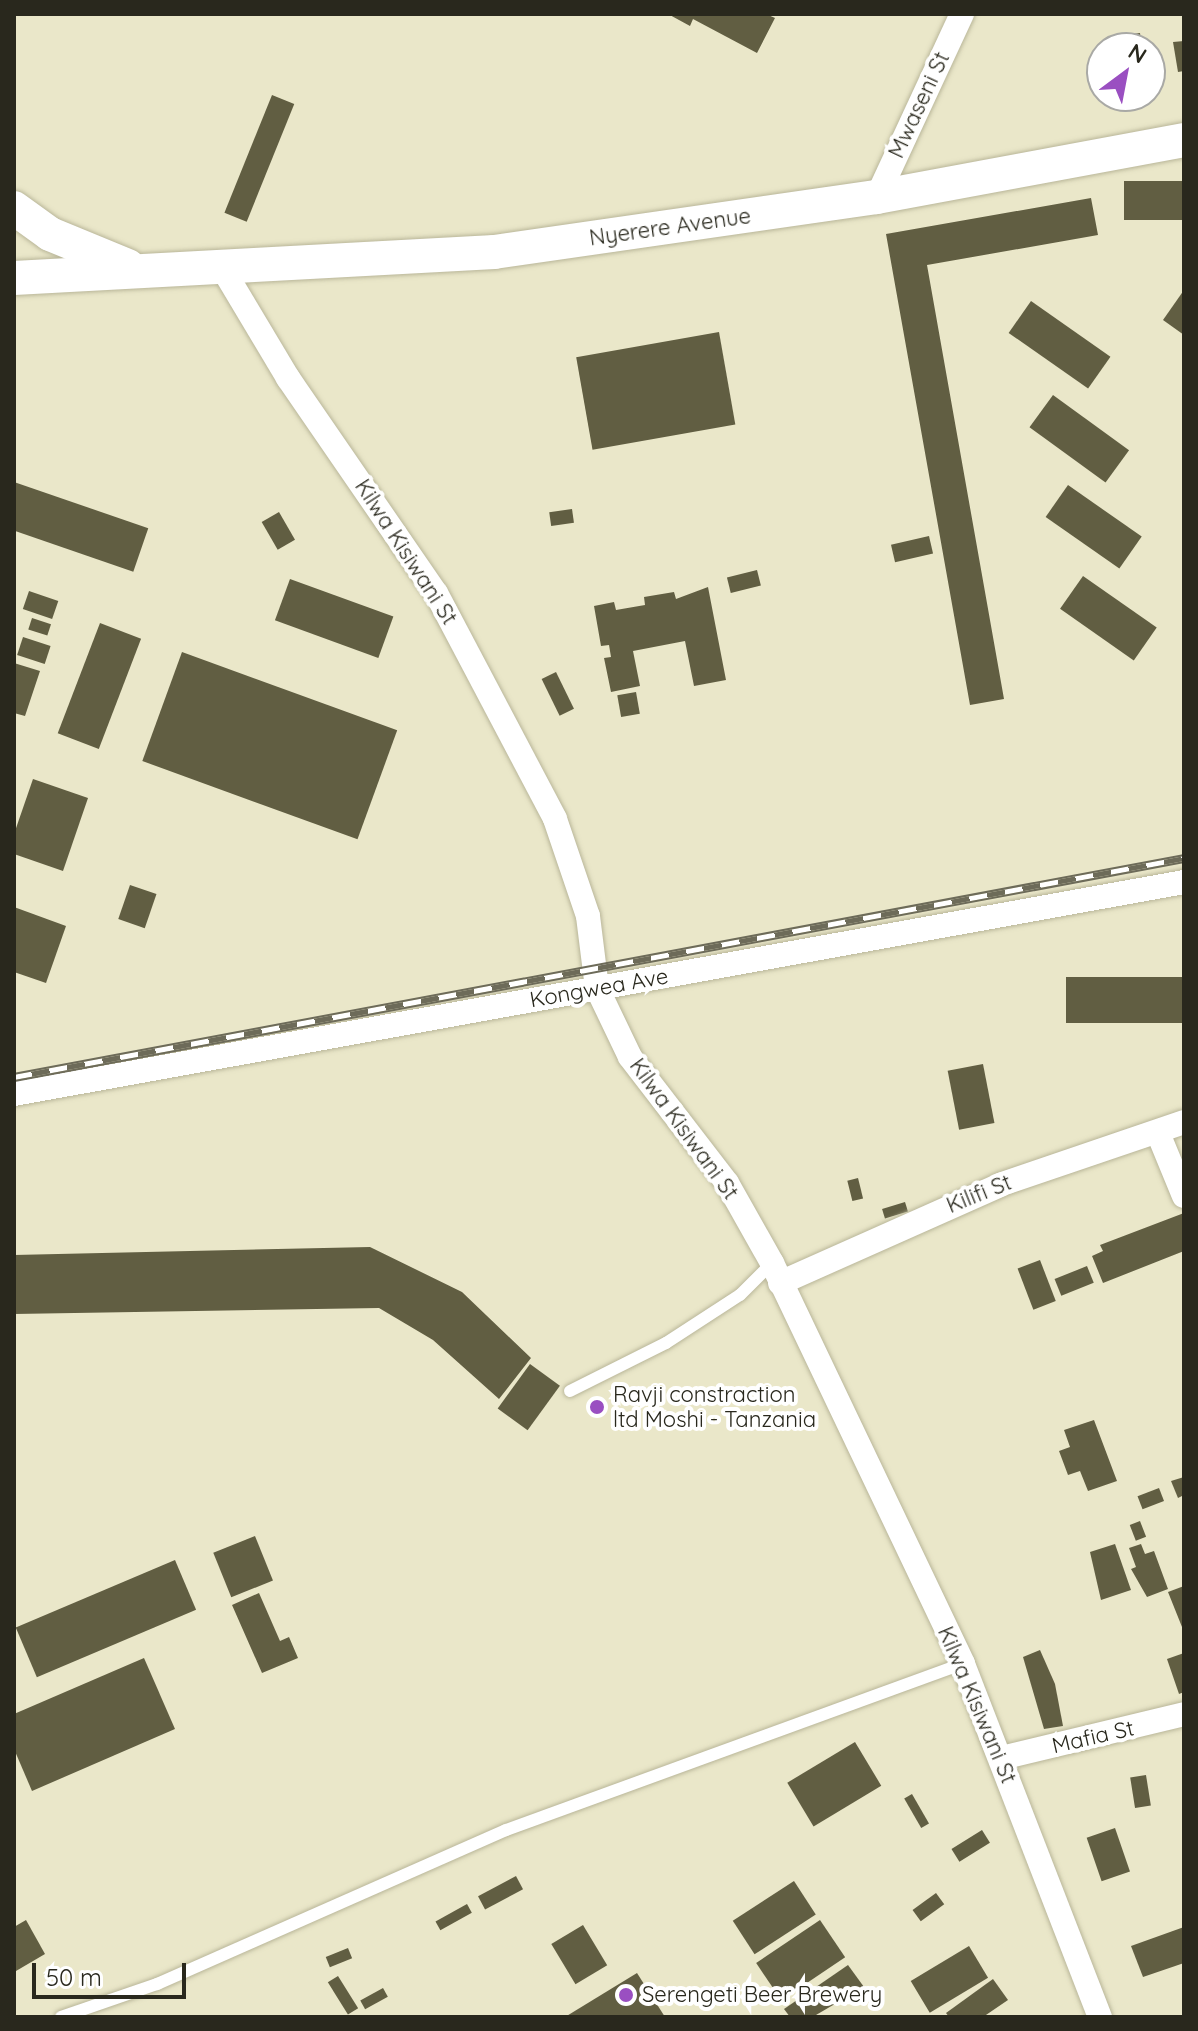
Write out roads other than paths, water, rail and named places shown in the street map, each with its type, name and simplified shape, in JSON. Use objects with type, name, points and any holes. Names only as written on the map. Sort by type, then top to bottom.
[{"type":"street","name":"Mwaseni St","points":[[877,197],[962,14]]},
{"type":"street","name":"Nyerere Avenue","points":[[14,278],[224,271],[494,252],[877,197],[1184,140]]},
{"type":"street","points":[[14,208],[62,240],[151,273]]},
{"type":"street","name":"Kilwa Kisiwani St","points":[[224,271],[288,378],[436,593],[507,724],[573,860],[597,988],[630,1057],[727,1183],[776,1273],[963,1664],[1100,2017]]},
{"type":"street","name":"Kongwea Ave","points":[[14,1094],[1184,882]]},
{"type":"street","name":"Kilifi St","points":[[776,1273],[1002,1184],[1184,1122]]},
{"type":"street","points":[[1158,1133],[1184,1196]]},
{"type":"street","name":"Mafia St","points":[[1001,1758],[1184,1714]]},
{"type":"lane","points":[[570,1391],[666,1343],[776,1273]]},
{"type":"lane","points":[[61,2017],[157,1984],[506,1830],[963,1664]]},
{"type":"railway","points":[[14,1077],[1184,858]]},
{"type":"place","name":"Ravji constraction ltd Moshi - Tanzania","points":[[597,1407]]},
{"type":"place","name":"Serengeti Beer Brewery","points":[[626,1995]]}]
